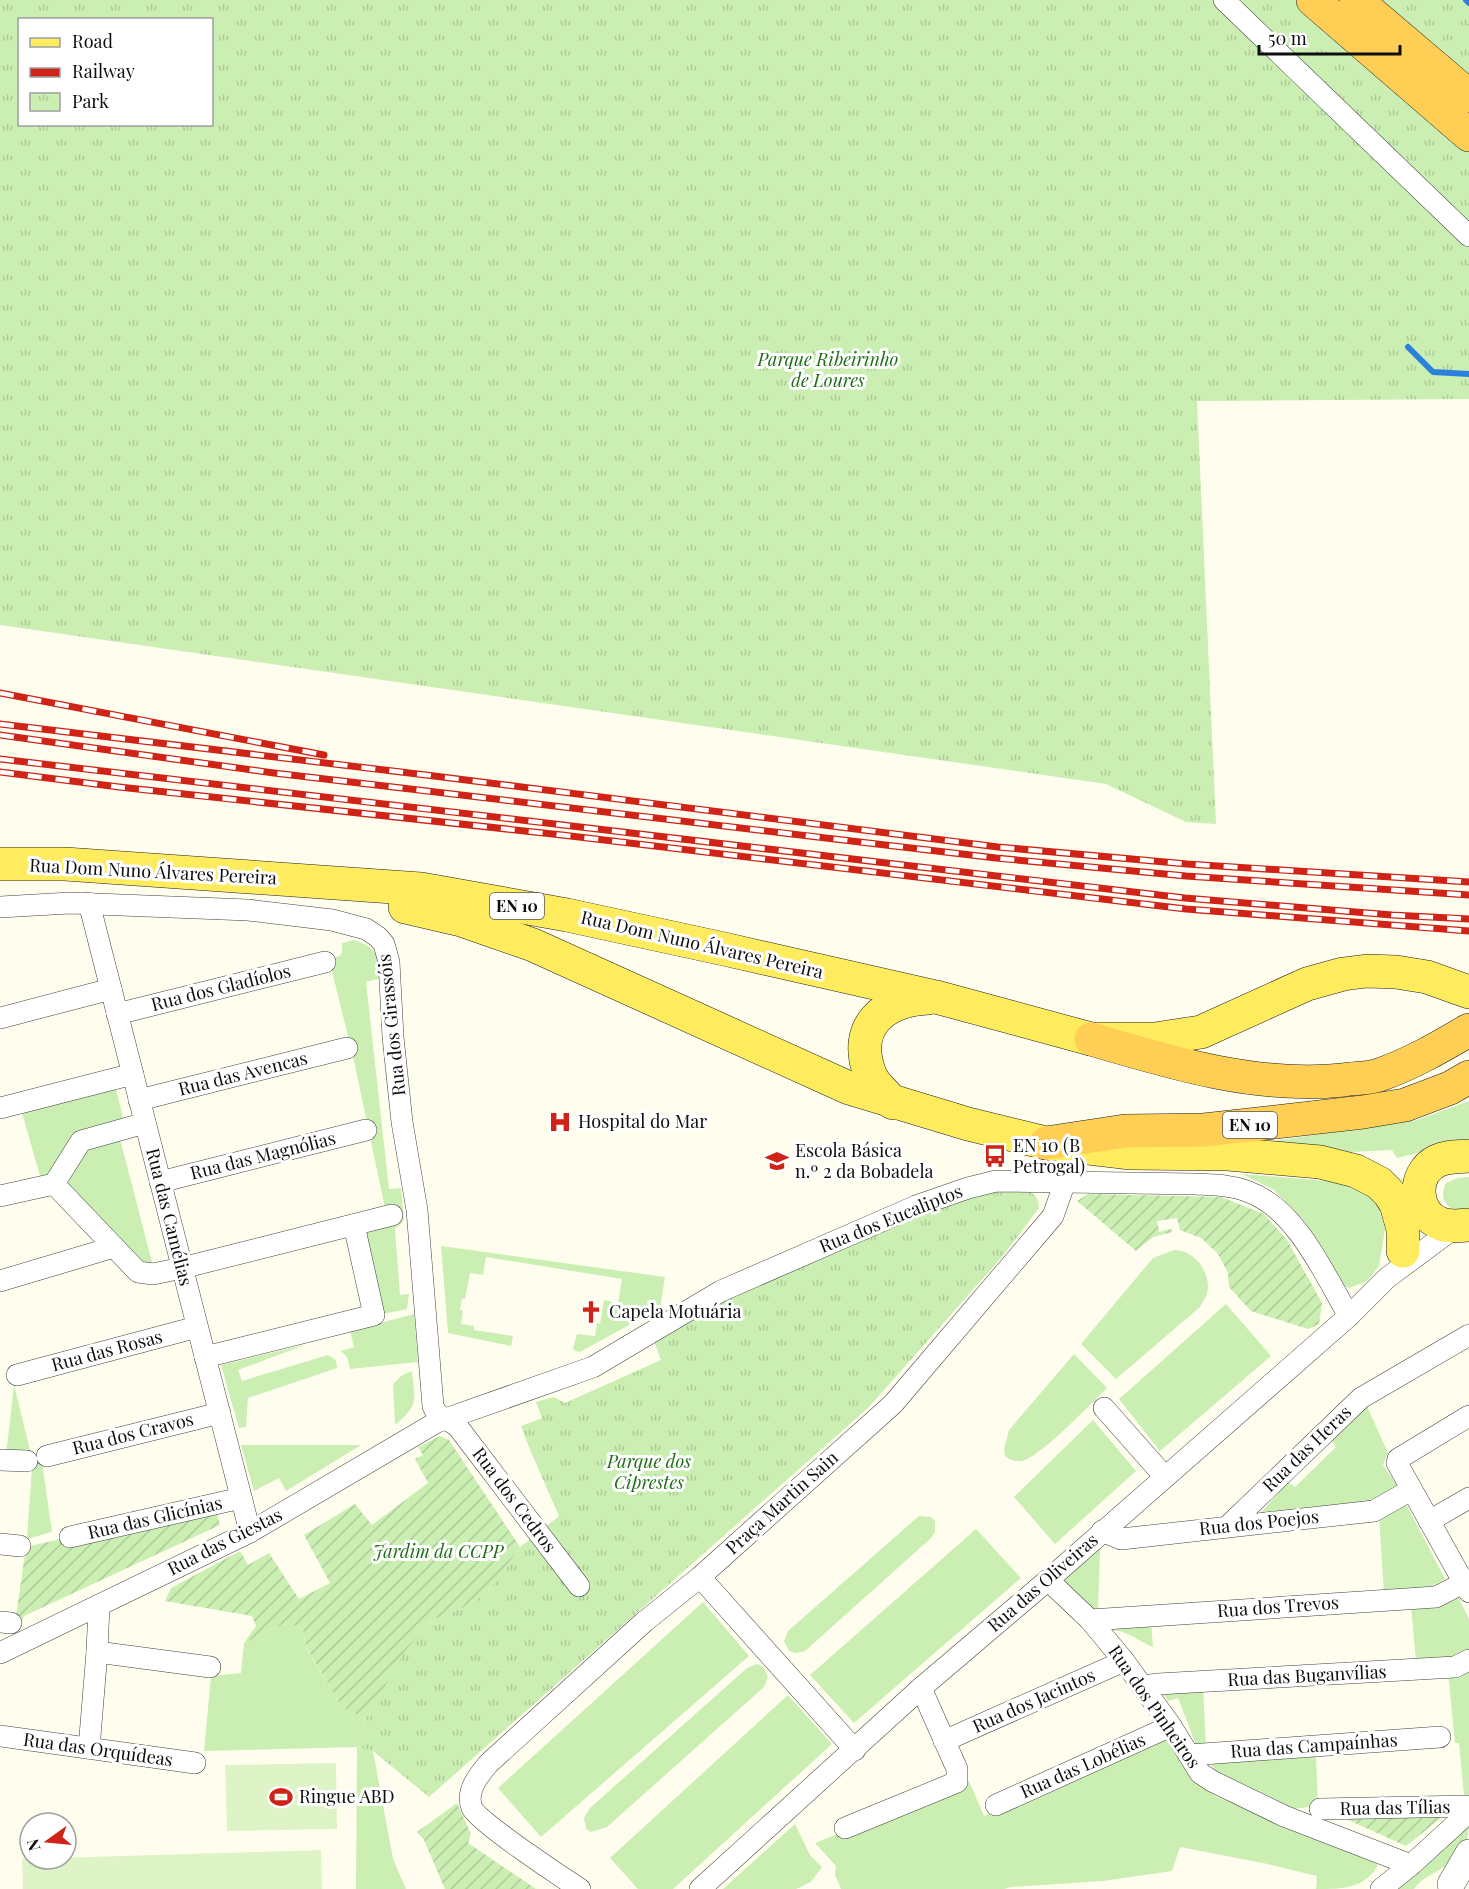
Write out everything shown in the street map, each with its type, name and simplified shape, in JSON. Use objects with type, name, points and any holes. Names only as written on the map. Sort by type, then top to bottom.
[{"type":"highway","points":[[1313,0],[1469,135]]},
{"type":"highway","points":[[1356,0],[1469,96]]},
{"type":"highway","name":"EN 10","points":[[1091,1039],[1161,1059],[1275,1081],[1317,1083],[1377,1076],[1428,1054],[1469,1030]]},
{"type":"highway","name":"EN 10","points":[[1046,1143],[1125,1131],[1203,1130],[1363,1112],[1405,1105],[1460,1082]]},
{"type":"main road","name":"Rua Dom Nuno Álvares Pereira","points":[[0,864],[65,864],[421,889],[567,915],[936,997],[1091,1039]]},
{"type":"main road","name":"Rua Dom Nuno Álvares Pereira","points":[[307,882],[461,920],[533,945],[849,1088],[968,1124],[1046,1143]]},
{"type":"main road","name":"EN 10","points":[[1091,1039],[1155,1039],[1201,1032],[1307,984],[1343,974],[1367,971],[1396,972],[1427,977],[1469,992]]},
{"type":"main road","name":"EN 10","points":[[893,1103],[870,1076],[864,1050],[870,1024],[887,1008],[910,999],[936,997]]},
{"type":"main road","name":"EN 10","points":[[1046,1143],[1131,1153],[1228,1154],[1320,1162],[1360,1158],[1376,1160],[1390,1165],[1434,1220],[1443,1225],[1463,1225]]},
{"type":"main road","points":[[1421,1201],[1422,1178],[1429,1166],[1448,1157],[1469,1156]]},
{"type":"main road","points":[[1320,1162],[1363,1174],[1389,1193],[1401,1217],[1395,1265]]},
{"type":"street","points":[[1224,0],[1469,236]]},
{"type":"street","name":"Rua dos Girassóis","points":[[0,907],[46,903],[89,903],[248,910],[340,922],[366,929],[384,944],[390,962],[393,1037],[402,1122],[417,1210],[433,1407],[435,1412],[444,1419]]},
{"type":"street","name":"Rua das Camélias","points":[[89,903],[250,1532]]},
{"type":"street","name":"Rua dos Gladíolos","points":[[117,1014],[325,962]]},
{"type":"street","points":[[0,1018],[111,989]]},
{"type":"street","name":"Rua das Avencas","points":[[139,1100],[346,1048]]},
{"type":"street","points":[[0,1108],[133,1074]]},
{"type":"street","points":[[0,1196],[54,1184],[81,1141],[145,1124]]},
{"type":"street","name":"Rua das Magnólias","points":[[160,1182],[366,1130]]},
{"type":"street","name":"Rua dos Eucaliptos","points":[[444,1419],[593,1367],[722,1291],[916,1206],[996,1181],[1220,1185],[1249,1192],[1261,1197],[1295,1227],[1349,1316]]},
{"type":"street","name":"Praça Martin Sain","points":[[580,1889],[496,1830],[473,1810],[471,1798],[474,1781],[489,1763],[644,1622],[700,1577],[893,1404],[1053,1216],[1065,1182]]},
{"type":"street","points":[[54,1184],[138,1272],[153,1274],[182,1269],[392,1215]]},
{"type":"street","name":"Rua das Oliveiras","points":[[1395,1265],[1421,1201]]},
{"type":"street","points":[[205,1357],[374,1315],[354,1225]]},
{"type":"street","name":"Rua das Oliveiras","points":[[700,1889],[921,1688],[1349,1316],[1395,1265],[1463,1225]]},
{"type":"street","points":[[0,1281],[114,1247]]},
{"type":"street","name":"Rua das Rosas","points":[[17,1375],[197,1327]]},
{"type":"street","name":"Rua das Heras","points":[[1228,1526],[1361,1398],[1469,1335]]},
{"type":"street","points":[[1104,1408],[1165,1477]]},
{"type":"street","name":"Rua dos Cravos","points":[[0,1460],[37,1459],[219,1413]]},
{"type":"street","points":[[1467,1585],[1411,1491],[1398,1466],[1398,1459],[1469,1416]]},
{"type":"street","name":"Rua das Giestas","points":[[0,1653],[250,1532],[444,1419]]},
{"type":"street","name":"Rua dos Cedros","points":[[444,1419],[458,1426],[579,1586]]},
{"type":"street","name":"Rua dos Poejos","points":[[1102,1531],[1121,1539],[1374,1511],[1411,1491]]},
{"type":"street","name":"Rua das Glicínias","points":[[70,1537],[241,1498]]},
{"type":"street","points":[[1429,1521],[1469,1498]]},
{"type":"street","points":[[700,1577],[855,1750]]},
{"type":"street","name":"Rua dos Pinheiros","points":[[1048,1580],[1090,1620],[1144,1686],[1200,1773],[1284,1816],[1411,1865]]},
{"type":"street","name":"Rua dos Trevos","points":[[1090,1620],[1436,1597],[1467,1585]]},
{"type":"street","points":[[89,1748],[99,1605]]},
{"type":"street","points":[[97,1652],[210,1667]]},
{"type":"street","name":"Rua das Buganvílias","points":[[1144,1686],[1455,1667],[1469,1660]]},
{"type":"street","name":"Rua dos Jacintos","points":[[944,1741],[1124,1661]]},
{"type":"street","points":[[845,1828],[957,1782],[957,1769],[921,1688]]},
{"type":"street","name":"Rua das Lobélias","points":[[996,1805],[1171,1726]]},
{"type":"street","name":"Rua das Orquídeas","points":[[0,1736],[195,1763]]},
{"type":"street","name":"Rua das Campaínhas","points":[[1189,1755],[1440,1737]]},
{"type":"street","name":"Rua das Tílias","points":[[1320,1809],[1469,1806]]},
{"type":"street","points":[[1381,1889],[1469,1812]]},
{"type":"street","points":[[1454,1884],[1469,1853]]},
{"type":"green space","name":"Parque Ribeirinho de Loures","points":[[0,0],[1469,0],[1469,399],[1197,401],[1216,824],[1186,822],[1106,784],[0,625]]},
{"type":"green space","points":[[354,940],[373,950],[381,970],[382,978],[366,982],[389,1189],[401,1188],[404,1220],[395,1229],[400,1295],[409,1294],[407,1309],[383,1314],[362,1221],[385,1208],[354,1061],[329,959],[340,956],[342,943]]},
{"type":"green space","points":[[115,1085],[124,1121],[49,1174],[40,1176],[20,1106]]},
{"type":"green space","points":[[1469,1101],[1469,1144],[1454,1144],[1397,1158],[1392,1150],[1333,1153],[1240,1146],[1417,1120]]},
{"type":"green space","points":[[119,1135],[154,1270],[141,1270],[58,1183],[83,1144]]},
{"type":"green space","points":[[1242,1174],[1339,1182],[1364,1189],[1379,1208],[1385,1230],[1379,1266],[1367,1281],[1349,1288],[1342,1285],[1305,1222],[1274,1190]]},
{"type":"green space","points":[[1469,1177],[1469,1211],[1451,1208],[1444,1201],[1443,1196],[1446,1183],[1458,1178]]},
{"type":"green space","name":"Parque dos Ciprestes","points":[[998,1189],[1018,1189],[1031,1192],[1038,1201],[1039,1208],[1002,1257],[869,1407],[429,1797],[373,1751],[358,1747],[366,1719],[402,1654],[430,1621],[464,1607],[487,1593],[520,1547],[559,1516],[521,1426],[542,1418],[536,1402],[554,1397],[565,1403],[661,1360],[654,1341],[724,1301],[916,1216]]},
{"type":"green space","points":[[1088,1194],[1221,1197],[1264,1214],[1287,1240],[1322,1303],[1319,1324],[1308,1329],[1251,1311],[1229,1287],[1228,1273],[1218,1254],[1201,1238],[1180,1230],[1177,1218],[1157,1221],[1159,1232],[1171,1229],[1173,1232],[1153,1237],[1136,1251],[1077,1201]]},
{"type":"green space","points":[[441,1246],[665,1277],[660,1308],[580,1352],[575,1351],[573,1348],[577,1334],[595,1336],[597,1323],[600,1324],[604,1300],[618,1303],[622,1279],[486,1257],[483,1275],[470,1273],[465,1299],[462,1299],[460,1310],[463,1311],[461,1324],[474,1326],[474,1330],[513,1336],[511,1346],[448,1333]]},
{"type":"green space","points":[[1174,1250],[1189,1254],[1200,1264],[1207,1278],[1207,1294],[1200,1307],[1116,1379],[1081,1344],[1153,1258]]},
{"type":"green space","points":[[1226,1304],[1271,1356],[1160,1451],[1119,1399]]},
{"type":"green space","points":[[414,1314],[418,1362],[350,1369],[347,1357],[341,1351],[354,1347],[350,1331]]},
{"type":"green space","points":[[308,1344],[238,1370],[242,1381],[328,1355],[336,1360],[337,1368],[248,1398],[246,1427],[239,1428],[221,1365]]},
{"type":"green space","points":[[1074,1354],[1107,1388],[1066,1429],[1041,1450],[1022,1461],[1011,1460],[1005,1456],[1004,1449],[1009,1430]]},
{"type":"green space","points":[[412,1371],[414,1402],[395,1425],[393,1384],[401,1376]]},
{"type":"green space","points":[[14,1385],[31,1454],[6,1456]]},
{"type":"green space","points":[[1366,1404],[1388,1453],[1383,1465],[1399,1488],[1369,1507],[1259,1515],[1288,1482],[1295,1487],[1336,1447],[1330,1438]]},
{"type":"green space","points":[[1093,1420],[1136,1471],[1055,1544],[1014,1497]]},
{"type":"green space","name":"Jardim da CCPP","points":[[440,1436],[449,1440],[520,1547],[487,1593],[464,1607],[430,1621],[405,1651],[366,1719],[345,1709],[337,1699],[306,1647],[303,1630],[287,1622],[244,1643],[256,1626],[252,1616],[165,1601],[171,1588],[240,1551],[248,1565],[269,1553],[299,1599],[330,1583],[304,1535],[355,1504],[372,1525],[428,1483],[415,1459],[423,1455],[418,1447]]},
{"type":"green space","points":[[241,1445],[361,1445],[286,1491],[279,1478],[254,1491]]},
{"type":"green space","points":[[27,1461],[42,1461],[52,1532],[27,1539],[32,1467]]},
{"type":"green space","points":[[1404,1500],[1445,1579],[1423,1591],[1384,1593],[1379,1516]]},
{"type":"green space","points":[[215,1503],[220,1525],[24,1616],[20,1627],[15,1623],[26,1547]]},
{"type":"green space","points":[[919,1516],[931,1517],[935,1521],[935,1532],[930,1539],[805,1651],[796,1653],[789,1651],[784,1641],[788,1631]]},
{"type":"green space","points":[[976,1529],[1021,1578],[854,1723],[810,1675]]},
{"type":"green space","points":[[1100,1549],[1098,1610],[1089,1614],[1059,1573]]},
{"type":"green space","points":[[1457,1594],[1469,1619],[1469,1650],[1452,1659],[1416,1661],[1411,1606]]},
{"type":"green space","points":[[703,1602],[749,1656],[541,1837],[498,1788]]},
{"type":"green space","points":[[1151,1621],[1153,1647],[1113,1630],[1111,1624]]},
{"type":"green space","points":[[287,1622],[303,1630],[306,1648],[337,1699],[346,1709],[366,1719],[358,1747],[373,1751],[393,1859],[406,1889],[356,1889],[357,1747],[204,1751],[211,1676],[241,1673],[244,1643]]},
{"type":"green space","points":[[757,1664],[763,1667],[768,1677],[764,1687],[607,1827],[591,1832],[586,1829],[584,1818],[590,1808],[747,1668]]},
{"type":"green space","points":[[1469,1668],[1469,1795],[1464,1795],[1459,1743],[1455,1743],[1448,1672]]},
{"type":"green space","points":[[1159,1687],[1203,1687],[1206,1748],[1198,1750],[1178,1698],[1168,1701]]},
{"type":"green space","points":[[788,1695],[832,1744],[673,1889],[638,1889],[610,1858]]},
{"type":"green space","points":[[1161,1731],[1197,1784],[1219,1798],[1367,1857],[1378,1865],[1366,1879],[1352,1886],[1316,1889],[1317,1876],[1180,1847],[1172,1871],[1103,1881],[1004,1889],[841,1889],[835,1875],[836,1866],[815,1843],[969,1781],[984,1816]]},
{"type":"green space","points":[[1316,1755],[1318,1806],[1283,1810],[1227,1789],[1210,1762]]},
{"type":"green space","name":"Ringue ABD","points":[[336,1763],[337,1829],[227,1831],[225,1765]]},
{"type":"green space","points":[[457,1803],[471,1834],[468,1843],[536,1889],[445,1889],[424,1840],[417,1832]]},
{"type":"green space","points":[[1439,1811],[1441,1818],[1406,1846],[1337,1815]]},
{"type":"green space","points":[[795,1824],[810,1855],[822,1867],[811,1882],[796,1889],[723,1889]]},
{"type":"green space","points":[[1469,1825],[1467,1841],[1457,1858],[1450,1864],[1427,1877],[1414,1889],[1388,1889]]},
{"type":"green space","points":[[321,1850],[322,1889],[23,1889],[22,1871],[78,1871],[78,1857]]},
{"type":"waterway","points":[[1466,0],[1469,3]]},
{"type":"waterway","points":[[1408,347],[1433,372],[1469,374]]},
{"type":"railway","points":[[0,693],[324,755]]},
{"type":"railway","points":[[0,724],[998,847],[1187,864],[1469,882]]},
{"type":"railway","points":[[0,735],[274,773],[996,858],[1186,876],[1469,895]]},
{"type":"railway","points":[[0,759],[1185,898],[1469,919]]},
{"type":"railway","points":[[0,772],[562,835],[1186,909],[1469,931]]},
{"type":"place","name":"Hospital do Mar","points":[[560,1122]]},
{"type":"place","name":"EN 10 (B Petrogal)","points":[[995,1156]]},
{"type":"place","name":"Escola Básica n.º 2 da Bobadela","points":[[777,1161]]},
{"type":"place","name":"Capela Motuária","points":[[591,1312]]},
{"type":"place","name":"Ringue ABD","points":[[281,1797]]}]
